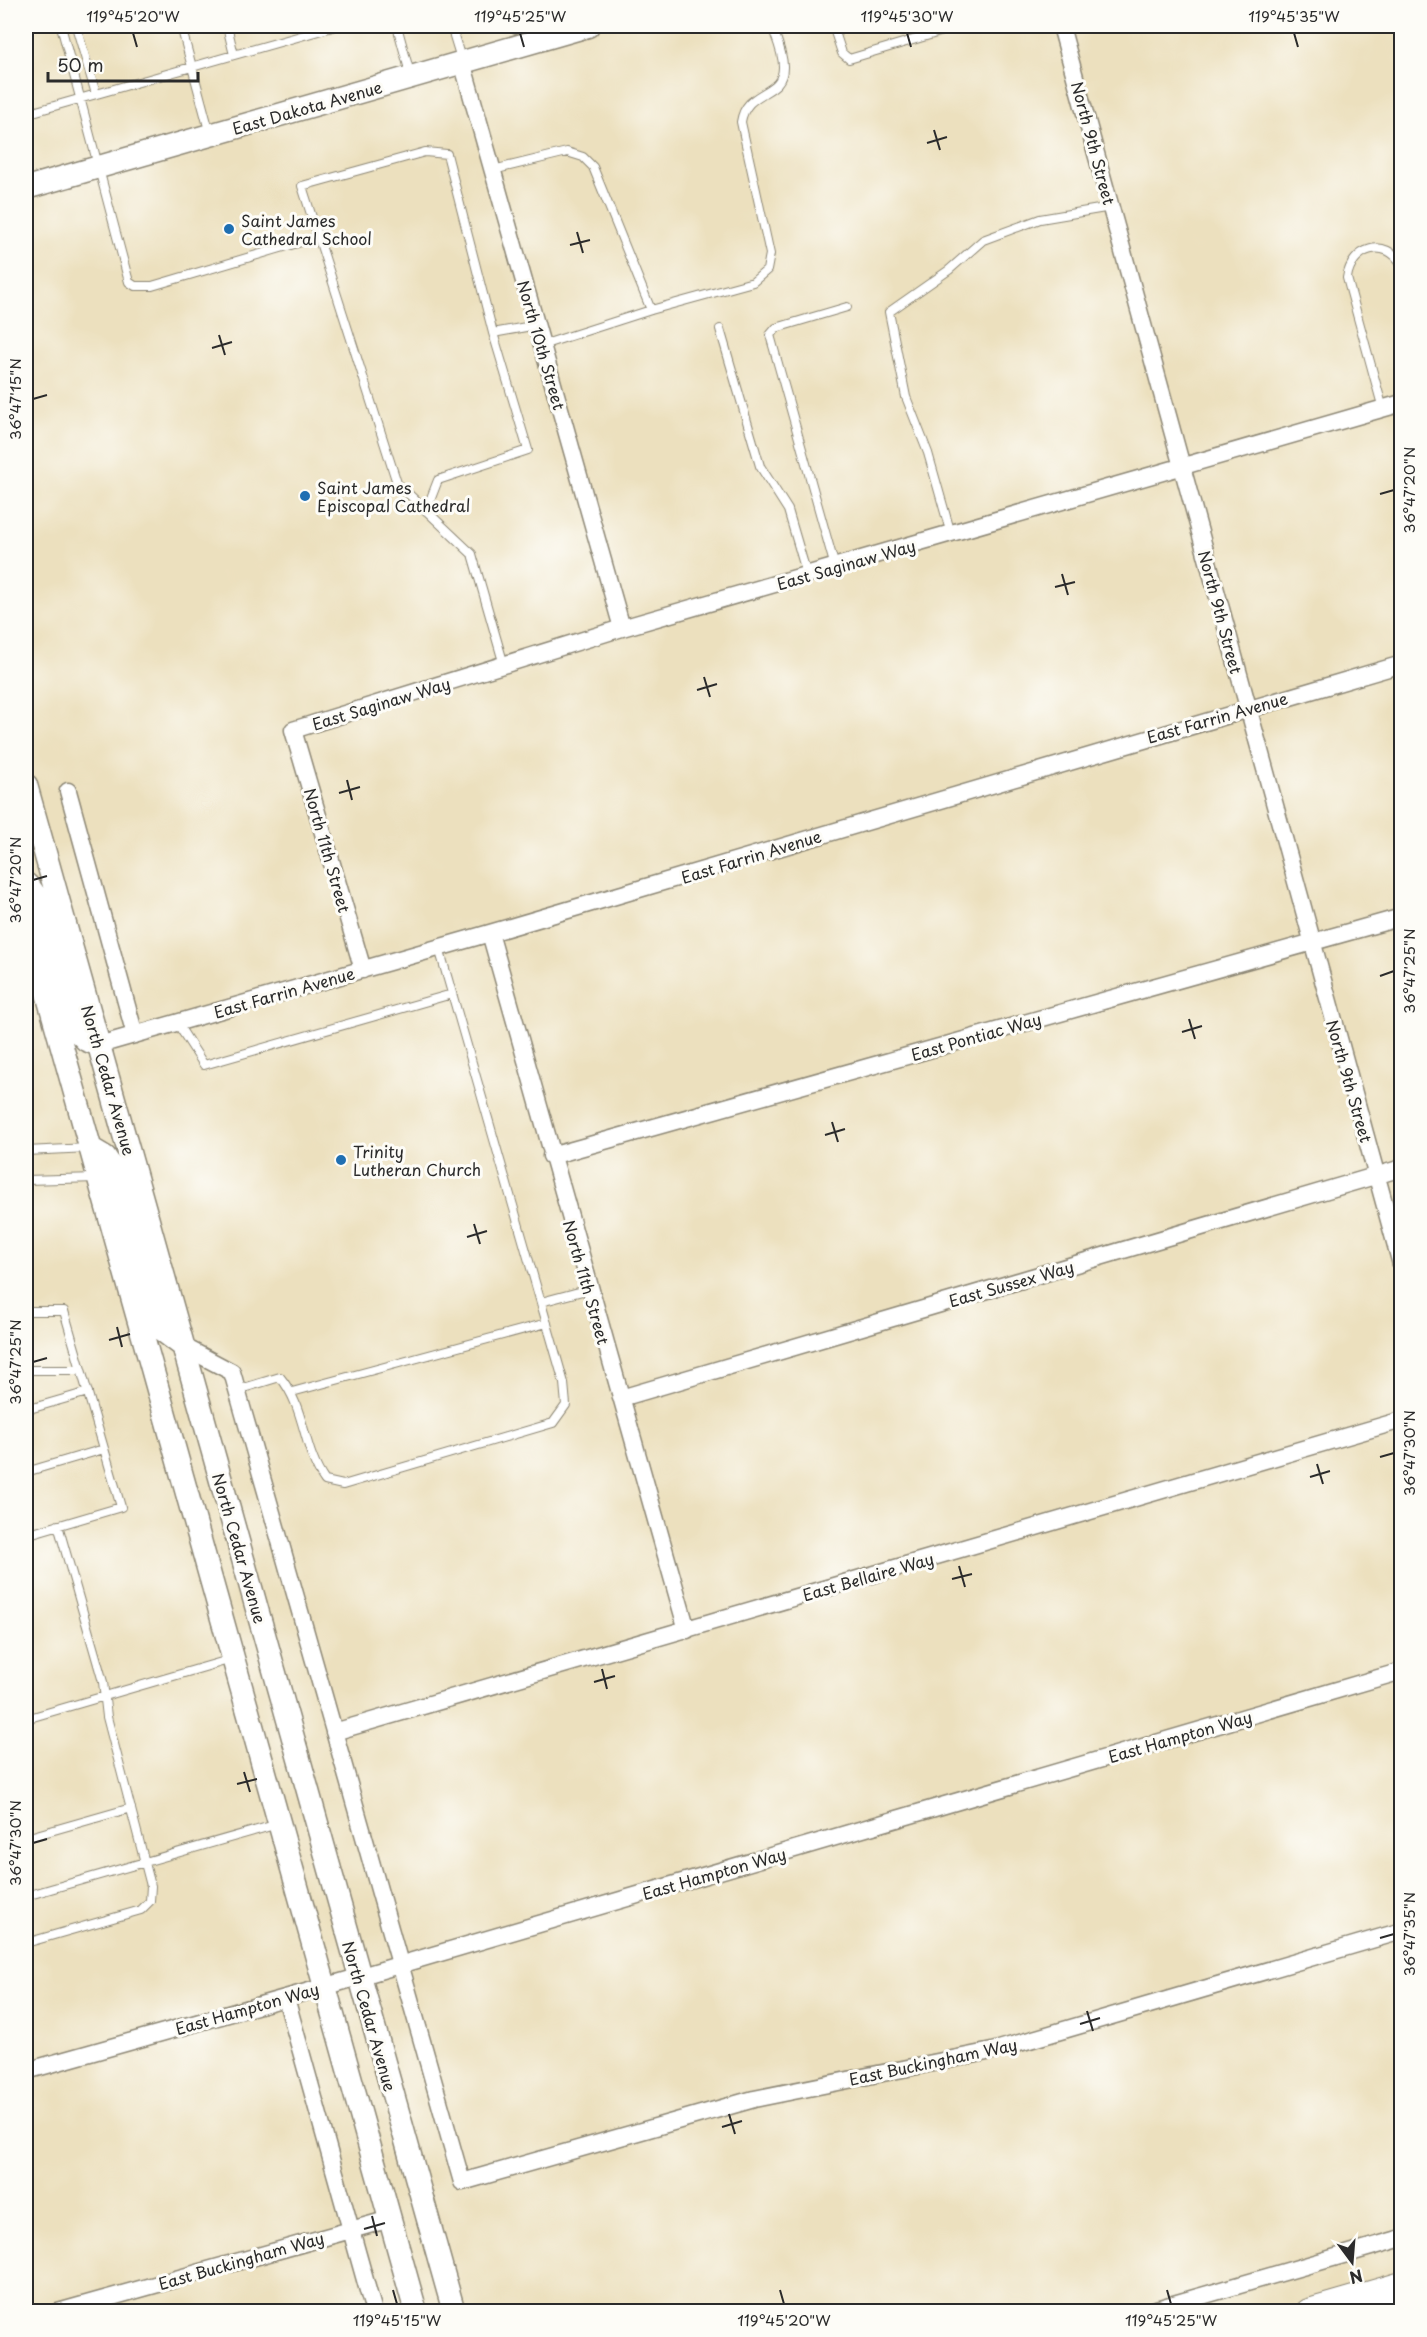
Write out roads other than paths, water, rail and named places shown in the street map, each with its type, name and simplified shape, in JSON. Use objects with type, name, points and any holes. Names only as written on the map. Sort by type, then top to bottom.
[{"type":"main road","name":"East Dakota Avenue","points":[[26,188],[588,26]]},
{"type":"main road","name":"North Cedar Avenue","points":[[26,785],[34,835],[99,1045],[454,2312]]},
{"type":"main road","points":[[26,884],[30,887],[45,915],[78,1032],[86,1040],[99,1045]]},
{"type":"main road","points":[[26,918],[416,2312]]},
{"type":"main road","points":[[90,1148],[105,1157],[116,1174],[159,1328],[183,1346]]},
{"type":"main road","points":[[1309,2312],[1401,2285]]},
{"type":"main road","points":[[1385,2312],[1401,2292]]},
{"type":"street","name":"North 9th Street","points":[[1062,26],[1310,943],[1377,1175],[1401,1268]]},
{"type":"street","name":"North 10th Street","points":[[462,62],[622,628]]},
{"type":"street","name":"East Saginaw Way","points":[[293,730],[622,628],[1401,403]]},
{"type":"street","name":"East Farrin Avenue","points":[[99,1045],[439,948],[1401,664]]},
{"type":"street","name":"North 11th Street","points":[[293,730],[363,970]]},
{"type":"street","points":[[68,791],[135,1035]]},
{"type":"street","name":"East Pontiac Way","points":[[551,1156],[1401,917]]},
{"type":"street","name":"North 11th Street","points":[[490,933],[551,1156],[687,1630]]},
{"type":"street","name":"East Sussex Way","points":[[621,1398],[1401,1168]]},
{"type":"street","points":[[183,1346],[232,1372],[400,1965]]},
{"type":"street","name":"East Bellaire Way","points":[[334,1732],[1401,1420]]},
{"type":"street","name":"East Hampton Way","points":[[26,2071],[359,1977],[1401,1671]]},
{"type":"street","name":"East Buckingham Way","points":[[400,1965],[462,2182],[754,2099],[992,2051],[1401,1931]]},
{"type":"street","points":[[286,1998],[374,2312]]},
{"type":"street","name":"East Buckingham Way","points":[[58,2312],[390,2218]]},
{"type":"street","points":[[1146,2312],[1401,2238]]},
{"type":"lane","points":[[61,26],[100,166],[124,274],[135,286],[152,285],[318,237]]},
{"type":"lane","points":[[76,26],[96,94]]},
{"type":"lane","points":[[181,26],[211,135]]},
{"type":"lane","points":[[226,26],[234,55]]},
{"type":"lane","points":[[26,114],[336,26]]},
{"type":"lane","points":[[397,26],[411,77]]},
{"type":"lane","points":[[451,26],[462,62]]},
{"type":"lane","points":[[542,345],[651,310],[753,282],[767,270],[770,254],[741,122],[742,111],[748,102],[777,86],[782,76],[783,64],[772,26]]},
{"type":"lane","points":[[833,26],[842,53],[849,59],[960,26]]},
{"type":"lane","points":[[426,511],[438,480],[528,450],[493,333],[447,154],[425,152],[302,186],[397,483],[426,511],[472,554],[504,665]]},
{"type":"lane","points":[[493,170],[567,153],[583,157],[593,167],[651,310]]},
{"type":"lane","points":[[951,534],[928,453],[906,397],[889,312],[949,270],[983,240],[1040,219],[1111,207]]},
{"type":"lane","points":[[1383,409],[1347,278],[1348,267],[1356,256],[1371,248],[1385,249],[1395,255],[1401,265]]},
{"type":"lane","points":[[835,567],[770,335],[776,328],[847,307]]},
{"type":"lane","points":[[493,333],[537,326]]},
{"type":"lane","points":[[720,329],[760,466],[788,510],[807,575]]},
{"type":"lane","points":[[237,1390],[280,1377],[292,1392],[316,1468],[325,1481],[343,1485],[553,1423],[566,1405],[564,1383],[439,948]]},
{"type":"lane","points":[[177,1023],[204,1065],[452,994]]},
{"type":"lane","points":[[26,1151],[90,1148]]},
{"type":"lane","points":[[26,1180],[98,1178]]},
{"type":"lane","points":[[541,1302],[590,1289]]},
{"type":"lane","points":[[26,1311],[64,1311],[121,1508],[26,1535]]},
{"type":"lane","points":[[292,1392],[547,1323]]},
{"type":"lane","points":[[26,1370],[81,1370]]},
{"type":"lane","points":[[26,1410],[88,1392]]},
{"type":"lane","points":[[26,1472],[104,1449]]},
{"type":"lane","points":[[26,1943],[141,1910],[150,1901],[152,1886],[107,1717],[103,1682],[58,1525]]},
{"type":"lane","points":[[26,1719],[232,1658]]},
{"type":"lane","points":[[26,1838],[131,1808]]},
{"type":"lane","points":[[26,1896],[279,1824]]},
{"type":"place","name":"Saint James Cathedral School","points":[[229,229]]},
{"type":"place","name":"Saint James Episcopal Cathedral","points":[[305,496]]},
{"type":"place","name":"Trinity Lutheran Church","points":[[341,1160]]}]
